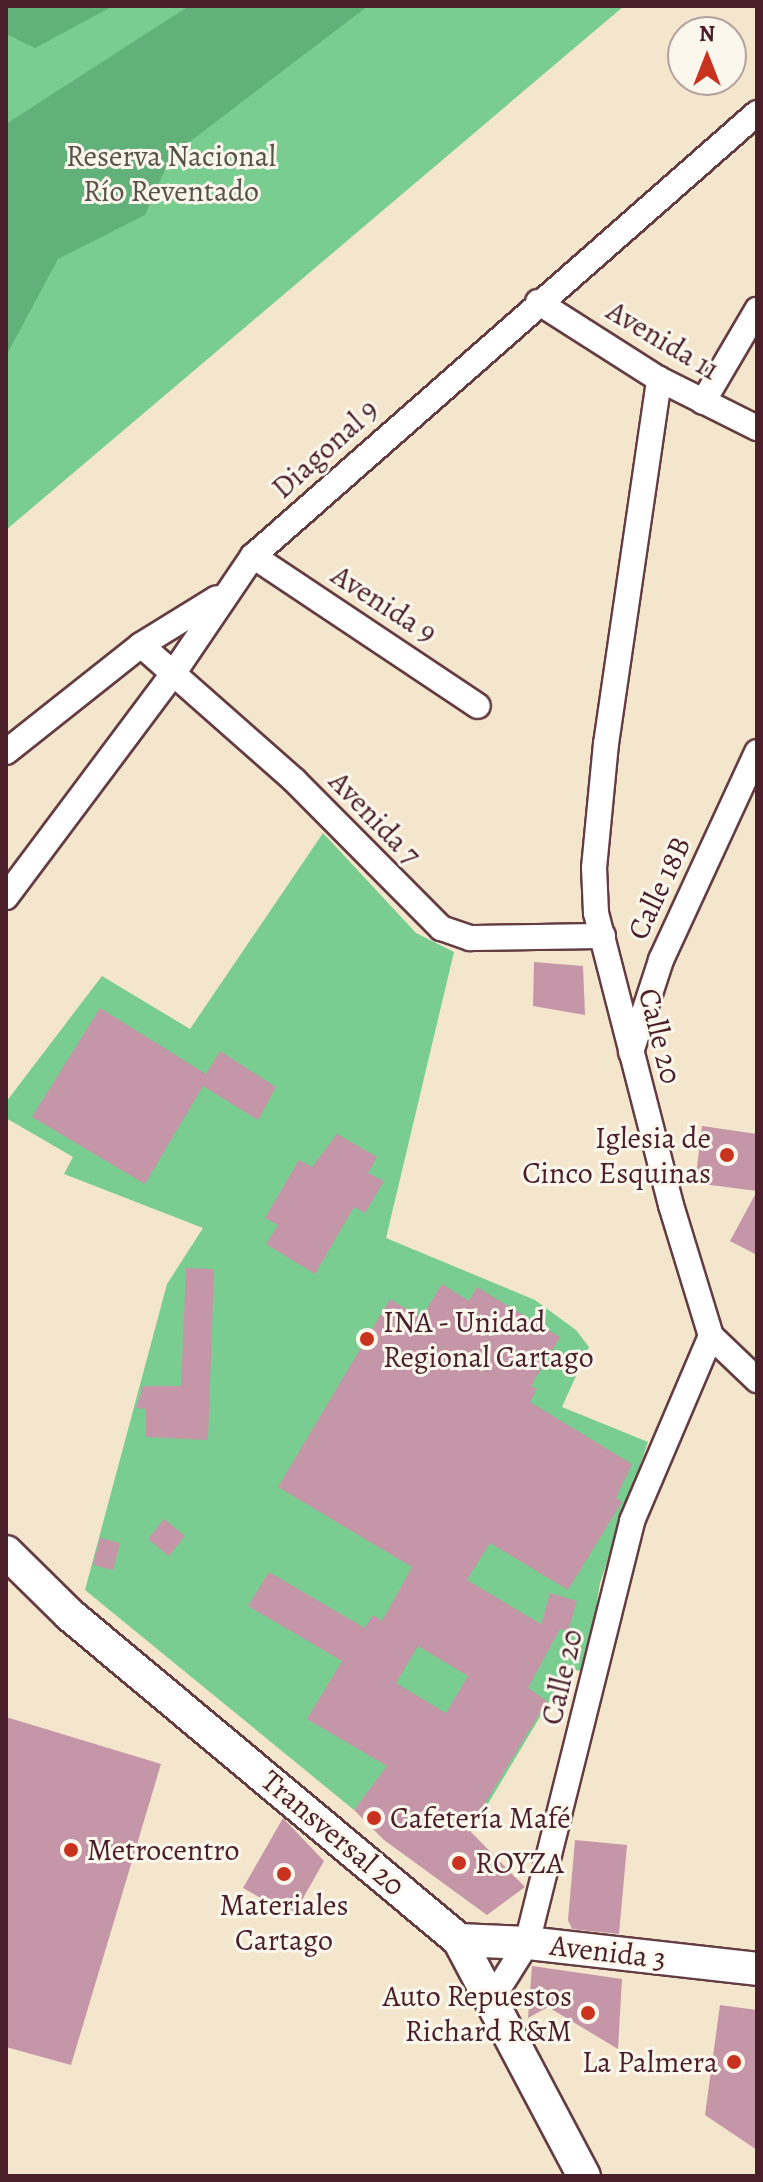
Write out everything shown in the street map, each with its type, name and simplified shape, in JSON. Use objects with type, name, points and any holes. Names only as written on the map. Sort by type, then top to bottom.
[{"type":"street","name":"Diagonal 9","points":[[6,897],[175,671],[223,595],[253,556],[538,302],[757,113]]},
{"type":"street","name":"Avenida 11","points":[[538,302],[659,379],[757,428]]},
{"type":"street","points":[[703,402],[757,310]]},
{"type":"street","name":"Calle 20","points":[[490,2002],[527,1943],[632,1521],[711,1336],[631,1054],[603,936],[595,883],[598,813],[659,379]]},
{"type":"street","name":"Avenida 9","points":[[253,556],[478,706]]},
{"type":"street","points":[[6,752],[141,645],[223,595]]},
{"type":"street","name":"Avenida 7","points":[[141,645],[175,671],[294,780],[441,928],[470,938],[603,936]]},
{"type":"street","name":"Calle 18B","points":[[631,1054],[661,960],[757,752]]},
{"type":"street","points":[[711,1336],[757,1380]]},
{"type":"street","name":"Transversal 20","points":[[6,1552],[70,1615],[459,1940],[584,2176]]},
{"type":"street","name":"Avenida 3","points":[[459,1940],[527,1943],[757,1969]]},
{"type":"green space","name":"Reserva Nacional Río Reventado","points":[[6,6],[624,6],[6,530]]},
{"type":"green space","points":[[6,6],[113,6],[35,48],[6,34]]},
{"type":"green space","points":[[189,6],[368,6],[171,156],[145,215],[58,259],[6,356],[6,124]]},
{"type":"green space","name":"INA - Unidad Regional Cartago","points":[[323,833],[416,933],[454,952],[386,1238],[535,1300],[576,1330],[589,1347],[562,1407],[648,1442],[600,1583],[586,1671],[568,1670],[471,1832],[381,1776],[354,1810],[85,1590],[167,1284],[203,1228],[64,1174],[73,1157],[6,1118],[6,1102],[102,976],[190,1029]]},
{"type":"building","points":[[534,962],[583,966],[585,1015],[533,1006]]},
{"type":"building","points":[[100,1008],[206,1074],[220,1051],[276,1087],[258,1120],[203,1086],[145,1184],[32,1117]]},
{"type":"building","name":"Iglesia de Cinco Esquinas","points":[[702,1126],[757,1134],[757,1191],[695,1183]]},
{"type":"building","points":[[337,1134],[377,1157],[368,1173],[384,1181],[365,1213],[354,1207],[315,1274],[266,1244],[278,1225],[265,1218],[299,1160],[312,1167]]},
{"type":"building","points":[[757,1191],[757,1255],[730,1241]]},
{"type":"building","points":[[186,1268],[214,1269],[208,1440],[146,1437],[146,1409],[136,1408],[143,1386],[181,1386]]},
{"type":"building","points":[[442,1284],[469,1301],[477,1287],[560,1337],[531,1386],[537,1389],[530,1402],[632,1464],[616,1498],[622,1502],[568,1590],[490,1543],[467,1580],[541,1624],[550,1593],[577,1601],[568,1631],[560,1629],[528,1688],[547,1701],[469,1830],[525,1887],[487,1915],[384,1840],[354,1810],[387,1766],[307,1719],[342,1661],[248,1606],[269,1572],[365,1628],[373,1615],[382,1621],[412,1567],[278,1487],[390,1299],[421,1318]],"holes":[[[418,1646],[468,1676],[446,1713],[396,1683]]]},
{"type":"building","points":[[164,1519],[185,1536],[169,1556],[148,1539]]},
{"type":"building","points":[[100,1538],[120,1543],[113,1570],[93,1565]]},
{"type":"building","name":"Metrocentro","points":[[6,1717],[161,1764],[71,2065],[6,2047]]},
{"type":"building","name":"Materiales Cartago","points":[[283,1818],[324,1861],[293,1916],[243,1888]]},
{"type":"building","points":[[575,1840],[627,1845],[619,1934],[572,1929],[568,1920]]},
{"type":"building","name":"Auto Repuestos Richard R&M","points":[[532,1966],[622,1979],[618,2049],[548,2007],[528,2018]]},
{"type":"building","name":"La Palmera","points":[[720,2005],[757,2010],[757,2150],[705,2115]]},
{"type":"place","name":"Iglesia de Cinco Esquinas","points":[[727,1155]]},
{"type":"place","name":"INA - Unidad Regional Cartago","points":[[367,1339]]},
{"type":"place","name":"Cafetería Mafé","points":[[374,1818]]},
{"type":"place","name":"Metrocentro","points":[[71,1850]]},
{"type":"place","name":"ROYZA","points":[[459,1863]]},
{"type":"place","name":"Materiales Cartago","points":[[284,1874]]},
{"type":"place","name":"Auto Repuestos Richard R&M","points":[[588,2013]]},
{"type":"place","name":"La Palmera","points":[[734,2062]]}]
